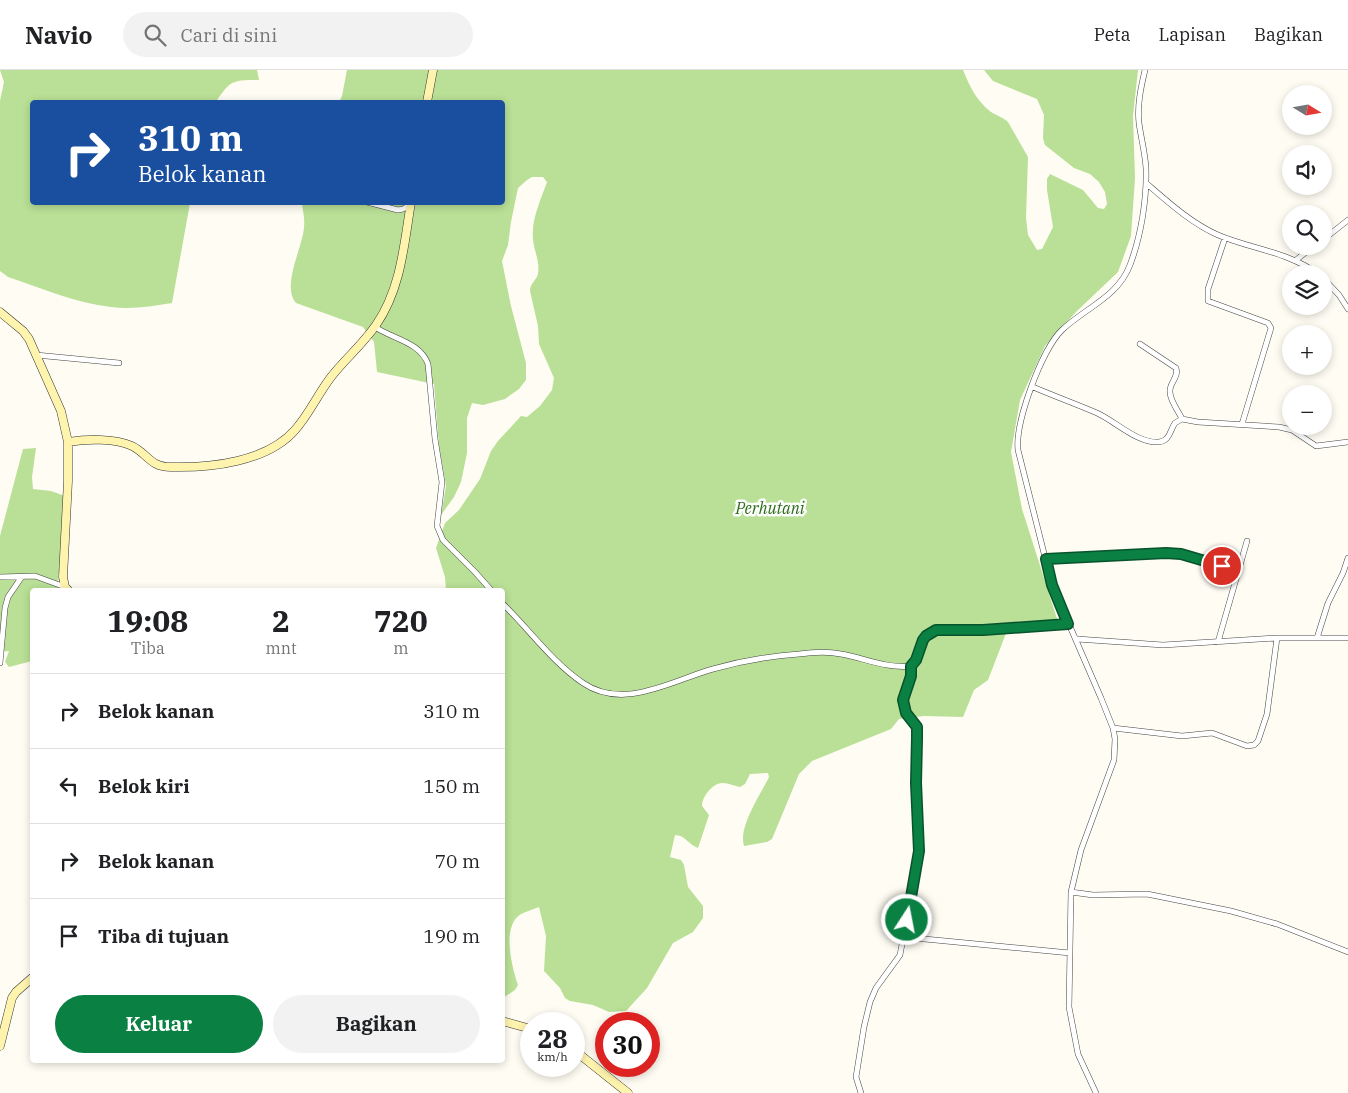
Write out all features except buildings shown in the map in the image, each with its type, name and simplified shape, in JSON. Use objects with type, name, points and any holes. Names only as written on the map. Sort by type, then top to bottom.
[{"type":"street","points":[[427,100],[433,70]]},
{"type":"street","points":[[1096,1093],[1078,1054],[1069,1007],[1071,892],[1081,850],[1116,750],[1113,728],[1077,639],[1068,624],[1052,585],[1017,440],[1023,410],[1047,352],[1056,337],[1112,293],[1130,267],[1141,222],[1146,184],[1139,111],[1145,70]]},
{"type":"street","points":[[1146,184],[1197,224],[1225,238],[1296,260],[1304,265]]},
{"type":"street","points":[[379,205],[398,210],[408,205]]},
{"type":"street","points":[[68,442],[88,440],[125,444],[139,450],[152,463],[166,467],[217,464],[263,453],[280,444],[295,430],[334,373],[375,327],[394,292],[402,261],[411,205]]},
{"type":"street","points":[[1332,233],[1348,220]]},
{"type":"street","points":[[1225,238],[1208,289],[1208,301],[1268,323],[1271,328],[1242,424]]},
{"type":"street","points":[[1296,260],[1302,255]]},
{"type":"street","points":[[1332,288],[1348,309]]},
{"type":"street","points":[[0,312],[23,331],[61,411],[68,442],[63,577],[67,588]]},
{"type":"street","points":[[375,327],[387,335],[420,350],[425,356],[428,364],[437,456],[442,482],[437,526],[442,540],[476,572],[489,588]]},
{"type":"street","points":[[1140,344],[1176,368],[1177,375],[1170,388],[1170,394],[1182,419]]},
{"type":"street","points":[[36,355],[119,364]]},
{"type":"street","points":[[1033,387],[1098,414],[1130,433],[1153,442],[1159,442],[1167,438],[1175,422],[1182,419],[1198,422],[1286,428],[1316,446],[1348,442]]},
{"type":"street","points":[[1218,642],[1247,541]]},
{"type":"street","points":[[1046,559],[1166,553],[1189,556],[1239,571]]},
{"type":"street","points":[[1317,638],[1328,603],[1343,573],[1348,558]]},
{"type":"street","points":[[0,577],[21,578],[35,576],[67,588]]},
{"type":"street","points":[[54,582],[63,577]]},
{"type":"street","points":[[0,663],[4,608],[8,597],[21,578]]},
{"type":"street","points":[[505,606],[542,645],[582,682],[599,690],[612,693],[633,694],[644,692],[729,665],[797,654],[839,653],[876,663],[911,666]]},
{"type":"street","points":[[861,1093],[856,1077],[858,1057],[870,1002],[876,988],[898,959],[904,937],[919,851],[916,783],[917,727],[906,713],[903,704],[904,695],[911,676],[911,666],[916,660],[923,640],[936,630],[983,630],[1068,624]]},
{"type":"street","points":[[1113,728],[1182,736],[1212,733],[1247,746],[1254,745],[1258,741],[1267,714],[1277,638]]},
{"type":"street","points":[[1077,639],[1163,645],[1277,638],[1348,638]]},
{"type":"street","points":[[1071,892],[1093,895],[1147,894],[1231,911],[1277,924],[1348,952]]},
{"type":"street","points":[[904,937],[1070,953]]},
{"type":"street","points":[[0,1046],[12,998],[30,980]]},
{"type":"street","points":[[505,1022],[520,1026]]},
{"type":"street","points":[[585,1059],[628,1093]]},
{"type":"green space","points":[[0,70],[257,70],[259,80],[243,80],[233,83],[225,89],[217,100],[30,100],[30,205],[190,205],[172,303],[126,308],[98,305],[72,299],[8,277],[0,271],[0,101],[4,82]]},
{"type":"green space","name":"Perhutani","points":[[347,70],[963,70],[977,98],[991,112],[1008,122],[1028,157],[1026,218],[1028,235],[1037,250],[1042,249],[1053,227],[1047,190],[1047,179],[1050,174],[1083,190],[1098,208],[1104,209],[1107,204],[1105,192],[1099,182],[1090,174],[1074,168],[1045,145],[1043,138],[1044,115],[1037,99],[993,81],[984,70],[1138,70],[1133,116],[1135,178],[1131,236],[1118,272],[1077,311],[1045,346],[1020,400],[1011,452],[1022,509],[1058,622],[1010,623],[988,680],[974,690],[963,717],[924,716],[899,719],[891,729],[812,761],[799,774],[772,839],[767,842],[744,846],[743,838],[747,820],[769,777],[768,773],[750,774],[745,784],[740,787],[727,783],[715,785],[702,802],[702,806],[709,815],[698,848],[682,837],[675,835],[670,857],[681,860],[684,865],[688,887],[703,906],[703,918],[693,932],[673,943],[647,988],[626,1011],[609,1012],[593,1005],[570,1001],[565,998],[560,988],[544,971],[546,936],[539,907],[521,914],[511,928],[511,958],[518,985],[515,990],[505,997],[505,588],[446,588],[445,577],[436,548],[445,523],[459,510],[480,479],[491,451],[498,441],[521,416],[527,417],[540,406],[552,390],[554,378],[539,344],[538,326],[530,291],[538,274],[538,260],[533,239],[534,224],[547,182],[543,177],[532,177],[518,188],[508,245],[502,261],[511,306],[526,363],[526,380],[519,389],[505,399],[483,405],[472,403],[467,418],[467,453],[461,482],[454,497],[441,515],[446,486],[439,446],[434,384],[377,372],[374,342],[363,327],[296,303],[292,296],[291,287],[294,266],[303,235],[302,205],[505,205],[505,100],[340,100]]},
{"type":"green space","points":[[36,448],[32,477],[33,489],[51,491],[65,496],[63,555],[58,576],[59,588],[30,588],[30,662],[9,667],[5,662],[9,651],[0,652],[0,536],[23,449]]},
{"type":"route","points":[[907,920],[919,851],[916,783],[917,727],[915,722],[906,713],[903,700],[911,676],[911,666],[914,664],[926,636],[936,630],[983,630],[1068,624],[1052,585],[1046,559],[1166,553],[1181,554],[1222,566]]}]
